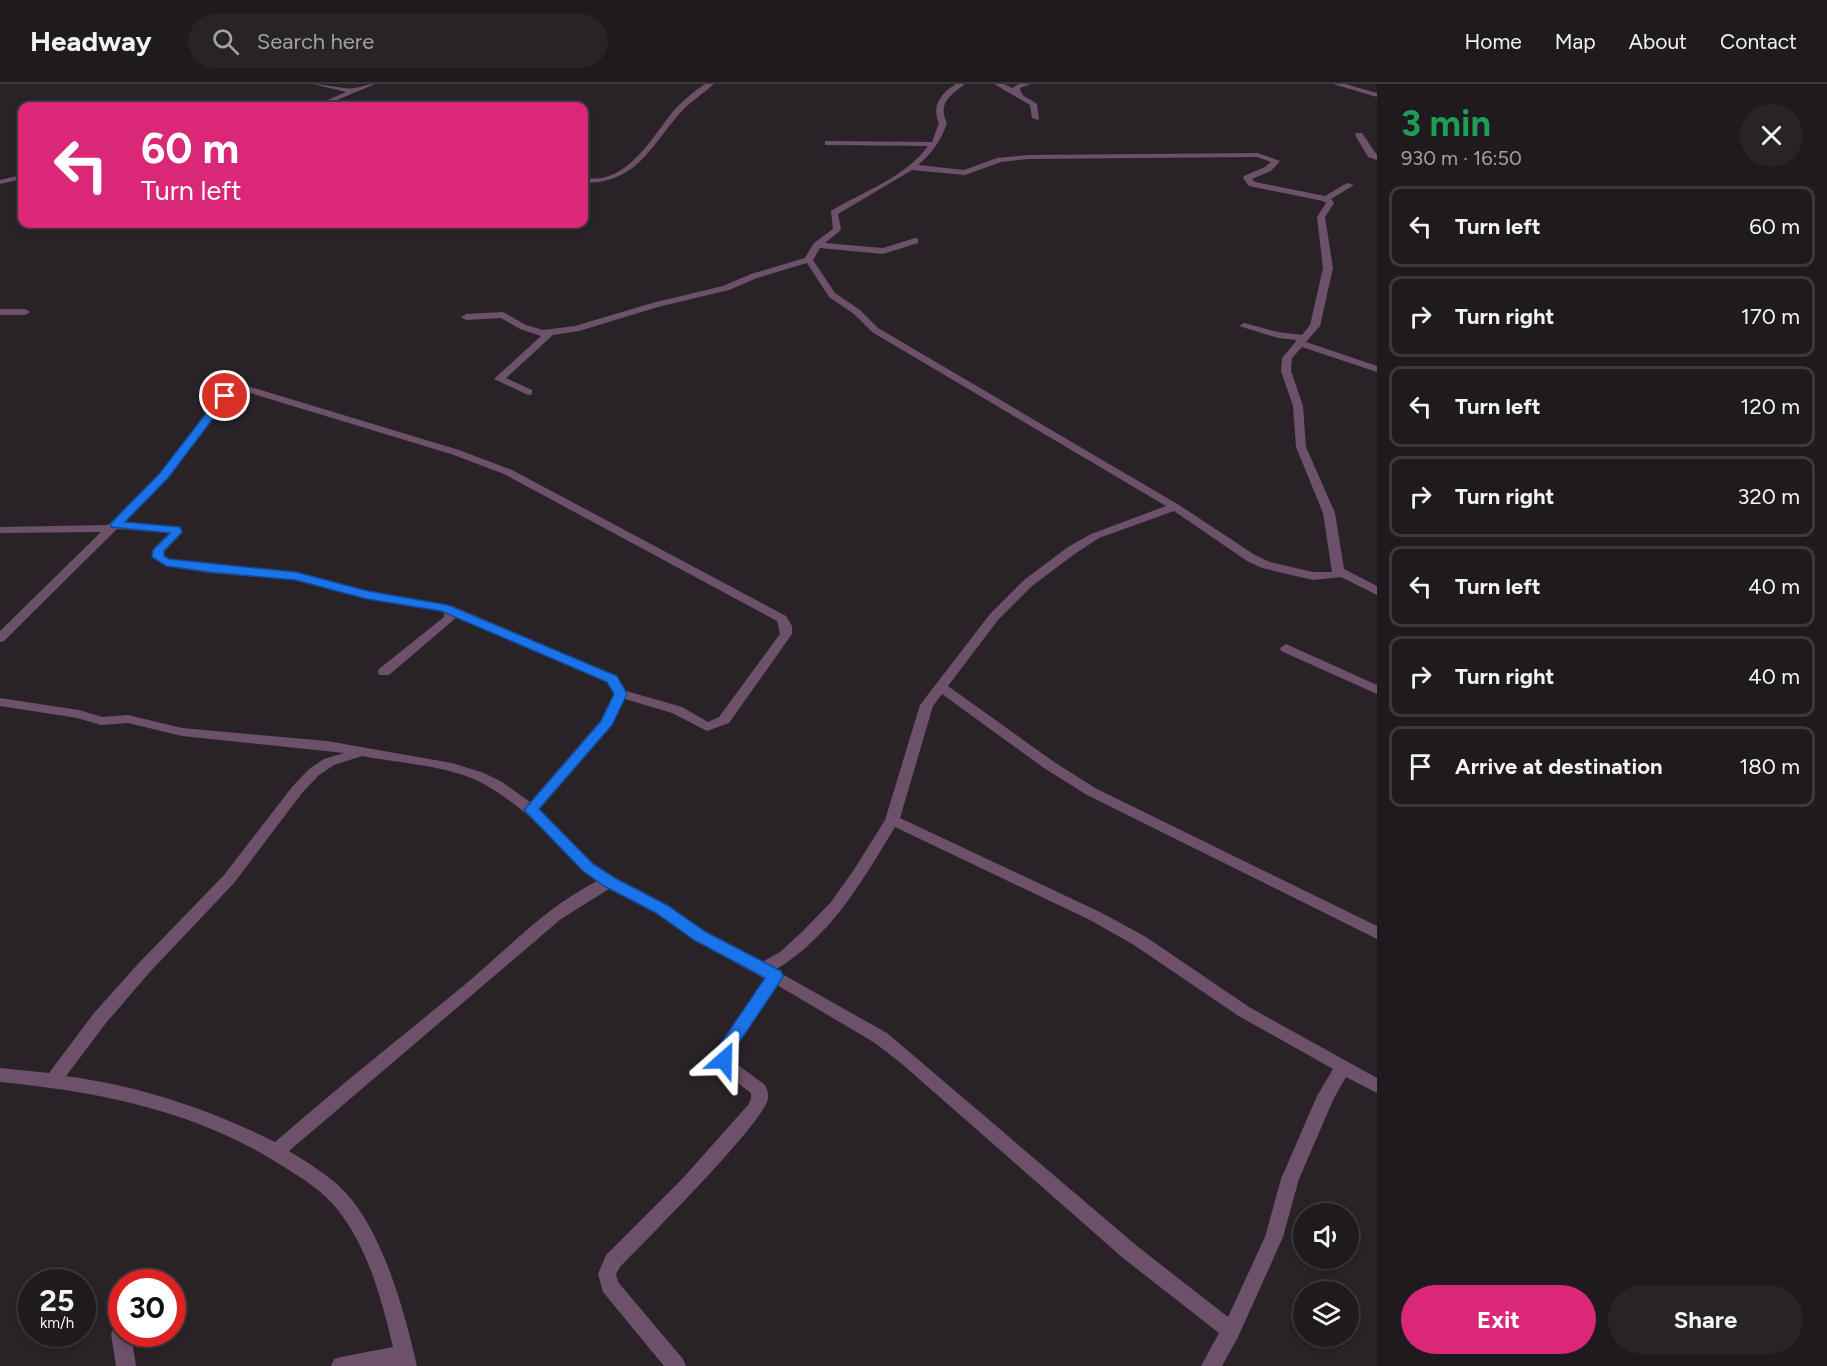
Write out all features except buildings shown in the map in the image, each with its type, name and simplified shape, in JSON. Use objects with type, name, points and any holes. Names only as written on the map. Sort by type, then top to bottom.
[{"type":"street","points":[[317,84],[355,91]]},
{"type":"street","points":[[329,102],[370,84]]},
{"type":"street","points":[[588,181],[603,182],[627,168],[642,154],[684,102],[710,84]]},
{"type":"street","points":[[466,317],[503,315],[530,330],[549,333],[593,325],[655,304],[718,290],[809,260],[817,245],[837,230],[834,213],[910,167],[937,142],[943,123],[937,114],[938,105],[945,96],[962,84]]},
{"type":"street","points":[[998,84],[1017,93]]},
{"type":"street","points":[[1027,84],[1016,87],[1017,93],[1019,97],[1033,104],[1036,118]]},
{"type":"street","points":[[1337,84],[1377,95]]},
{"type":"street","points":[[1359,135],[1371,155],[1377,158]]},
{"type":"street","points":[[828,143],[933,144]]},
{"type":"street","points":[[809,260],[832,295],[857,312],[875,330],[1175,507],[1266,565],[1312,576],[1336,576],[1338,571],[1329,513],[1300,447],[1298,406],[1286,371],[1287,358],[1315,326],[1328,268],[1321,218],[1330,203],[1326,199],[1252,184],[1247,178],[1268,169],[1275,161],[1258,155],[1028,157],[1000,160],[964,173],[910,167]]},
{"type":"street","points":[[0,182],[18,178]]},
{"type":"street","points":[[1326,199],[1350,185]]},
{"type":"street","points":[[817,245],[883,251],[915,241]]},
{"type":"street","points":[[0,312],[25,312]]},
{"type":"street","points":[[1244,326],[1302,341],[1377,369]]},
{"type":"street","points":[[528,392],[499,379],[549,333]]},
{"type":"street","points":[[0,530],[114,527],[176,530],[177,532],[159,550],[158,557],[166,562],[208,569],[296,576],[367,595],[449,609],[612,679],[621,694],[677,710],[707,727],[717,725],[724,720],[786,634],[786,626],[782,619],[508,472],[456,452],[246,389],[225,396],[164,476],[114,527],[0,638]]},
{"type":"street","points":[[676,1366],[610,1286],[607,1274],[613,1261],[688,1183],[754,1110],[760,1099],[759,1090],[726,1065],[724,1052],[769,972],[836,906],[892,820],[927,705],[994,617],[1046,569],[1095,536],[1175,507]]},
{"type":"street","points":[[1338,571],[1377,591]]},
{"type":"street","points":[[384,672],[450,618],[449,609]]},
{"type":"street","points":[[1286,648],[1377,690]]},
{"type":"street","points":[[940,686],[1049,765],[1092,792],[1377,933]]},
{"type":"street","points":[[531,810],[607,722],[621,694]]},
{"type":"street","points":[[0,702],[79,714],[101,721],[128,719],[182,732],[304,743],[363,752],[452,768],[479,776],[497,785],[531,810],[588,867],[609,882],[661,909],[700,936],[769,972],[881,1038],[1130,1252],[1231,1331]]},
{"type":"street","points":[[54,1079],[100,1018],[143,969],[229,879],[297,790],[314,772],[336,759],[363,752]]},
{"type":"street","points":[[892,820],[1095,916],[1140,941],[1243,1011],[1377,1086]]},
{"type":"street","points":[[277,1151],[343,1092],[483,978],[564,906],[609,882]]},
{"type":"street","points":[[1211,1366],[1231,1331],[1274,1237],[1290,1179],[1326,1096],[1343,1067]]},
{"type":"street","points":[[0,1075],[54,1079],[149,1100],[192,1113],[224,1125],[277,1151],[331,1189],[353,1216],[383,1280],[406,1360],[341,1366]]},
{"type":"street","points":[[122,1347],[126,1366]]},
{"type":"route","points":[[225,396],[164,476],[115,525],[176,530],[177,532],[159,550],[158,557],[166,562],[208,569],[296,576],[367,595],[444,607],[612,679],[621,694],[607,722],[531,810],[588,867],[609,882],[661,909],[700,936],[775,976],[724,1052],[724,1060]]}]
